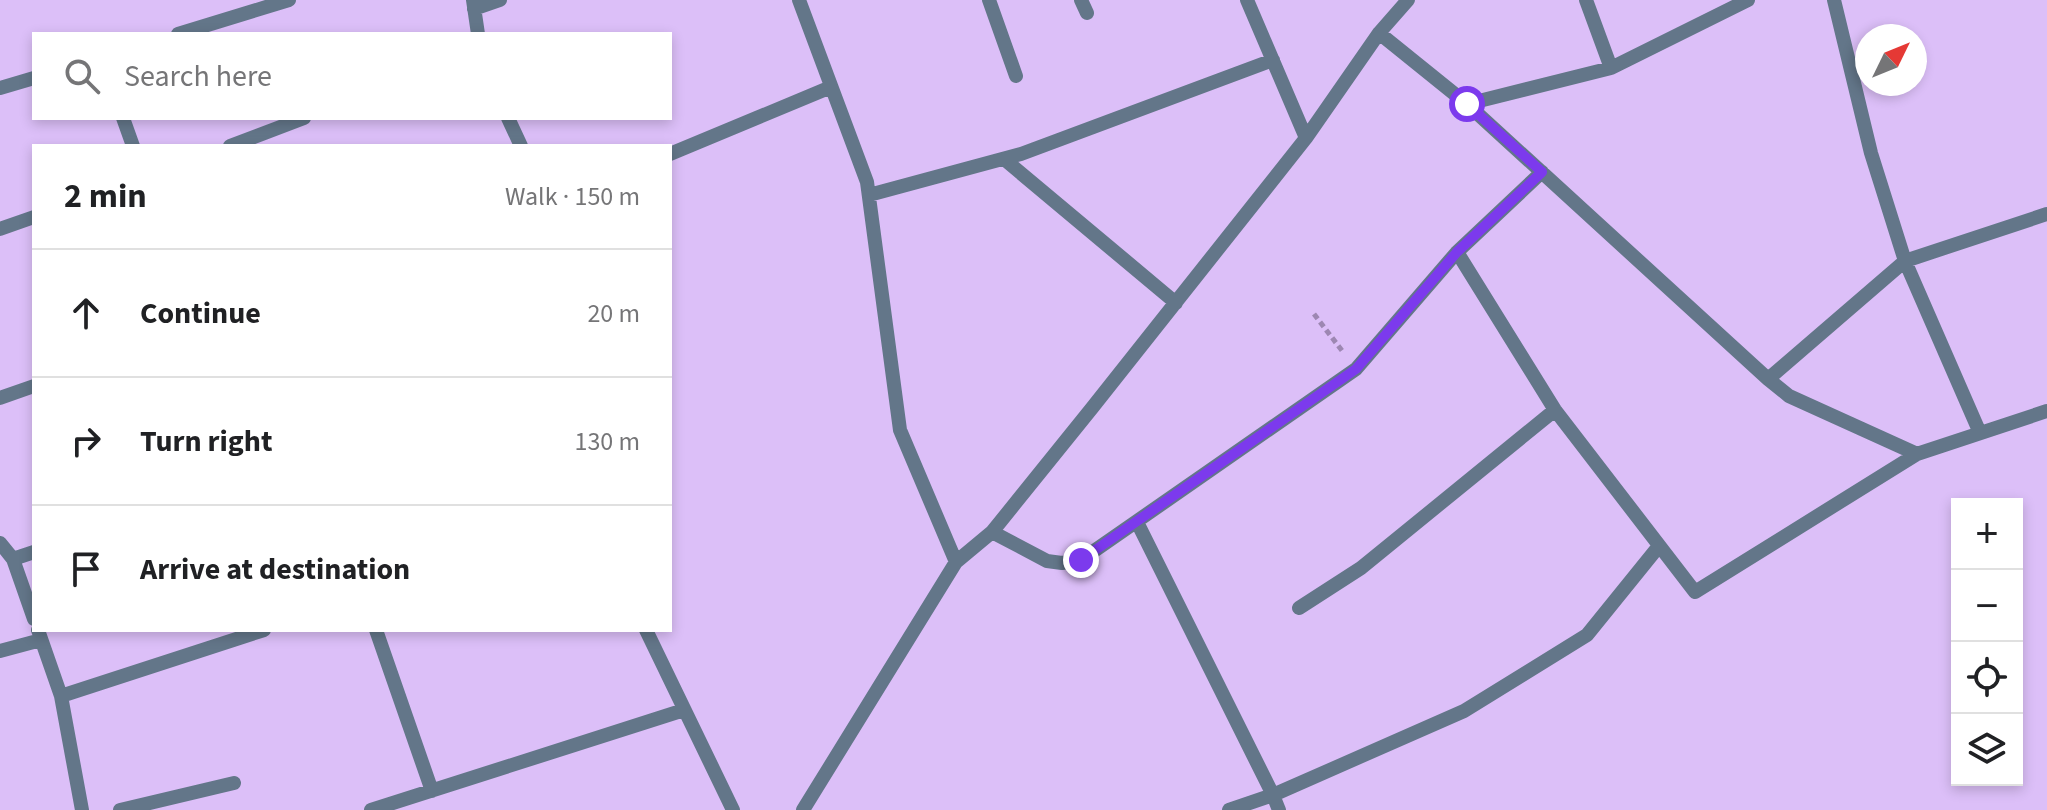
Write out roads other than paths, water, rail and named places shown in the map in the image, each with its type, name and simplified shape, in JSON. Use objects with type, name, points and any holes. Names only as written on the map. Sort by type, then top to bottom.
[{"type":"street","points":[[185,32],[289,0]]},
{"type":"street","points":[[478,32],[473,5],[500,0]]},
{"type":"street","points":[[799,0],[867,182],[900,430],[956,562]]},
{"type":"street","points":[[989,0],[1016,76]]},
{"type":"street","points":[[1247,0],[1306,138]]},
{"type":"street","points":[[803,810],[956,562],[992,532],[1306,138],[1379,33],[1408,0]]},
{"type":"street","points":[[1586,0],[1611,68]]},
{"type":"street","points":[[1467,104],[1611,68],[1748,0]]},
{"type":"street","points":[[1834,0],[1871,153],[1905,261],[1980,433]]},
{"type":"street","points":[[1379,33],[1467,104],[1789,396],[1917,454]]},
{"type":"street","points":[[869,195],[1036,149],[1273,60]]},
{"type":"street","points":[[0,88],[32,79]]},
{"type":"street","points":[[672,153],[831,87]]},
{"type":"street","points":[[124,120],[132,144]]},
{"type":"street","points":[[235,144],[299,120]]},
{"type":"street","points":[[1004,159],[1176,303]]},
{"type":"street","points":[[992,532],[1047,561],[1062,563],[1081,560],[1356,369],[1457,252],[1542,172]]},
{"type":"street","points":[[1768,379],[1905,261],[2047,214]]},
{"type":"street","points":[[0,229],[32,218]]},
{"type":"street","points":[[1457,252],[1555,410],[1695,592],[1917,454],[2047,411]]},
{"type":"street","points":[[0,398],[32,387]]},
{"type":"street","points":[[1299,608],[1361,568],[1555,410]]},
{"type":"street","points":[[1137,522],[1279,810]]},
{"type":"street","points":[[0,543],[13,559],[32,613]]},
{"type":"street","points":[[1229,810],[1273,795],[1464,711],[1587,635],[1659,546]]},
{"type":"street","points":[[13,559],[32,553]]},
{"type":"street","points":[[61,696],[258,632]]},
{"type":"street","points":[[377,632],[432,791]]},
{"type":"street","points":[[647,632],[733,810]]},
{"type":"street","points":[[0,651],[40,635],[61,696],[82,810]]},
{"type":"street","points":[[371,810],[684,710]]},
{"type":"street","points":[[120,810],[234,783]]}]
